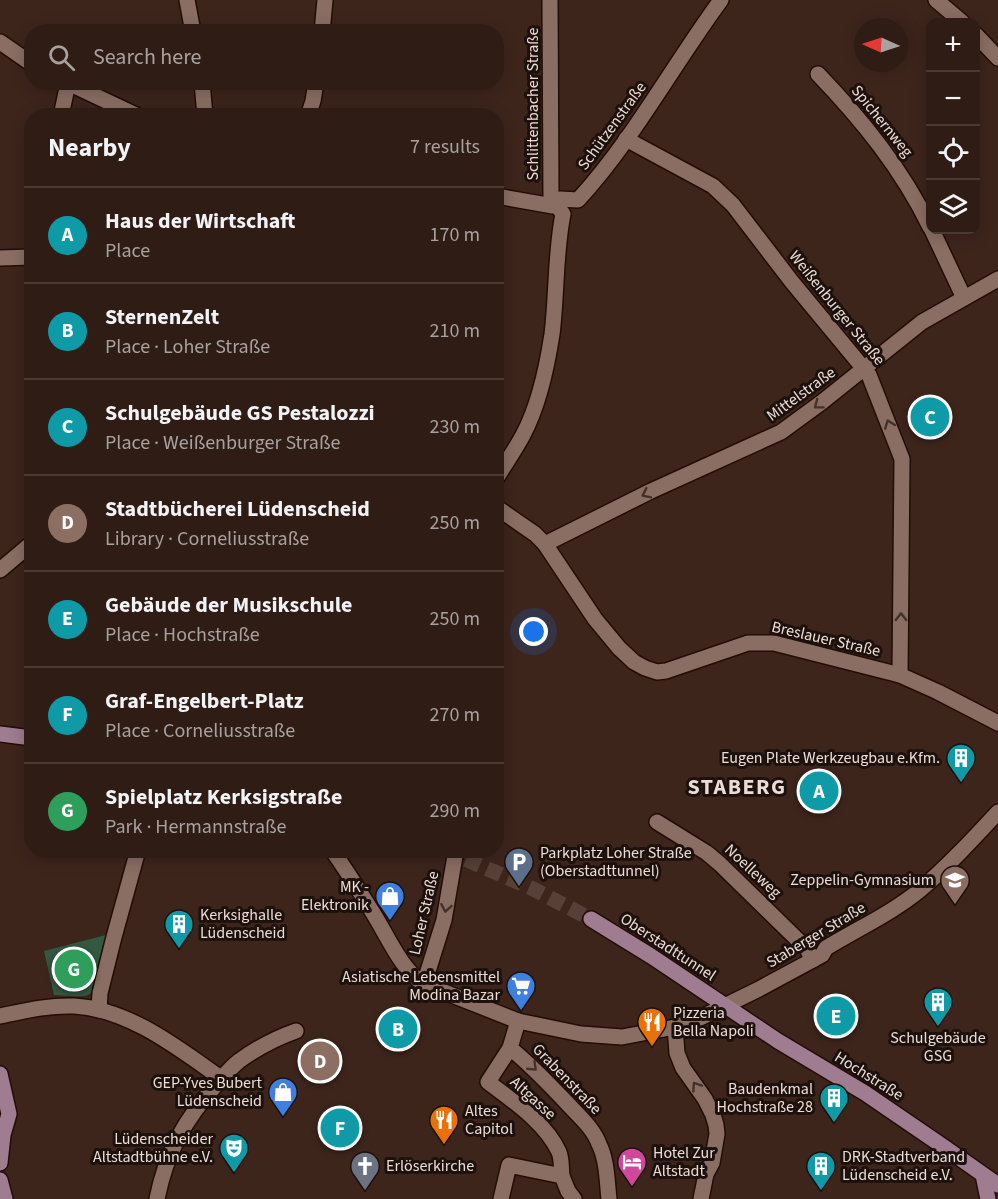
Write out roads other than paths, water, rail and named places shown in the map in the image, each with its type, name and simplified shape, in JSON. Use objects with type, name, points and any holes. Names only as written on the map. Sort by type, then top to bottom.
[{"type":"street","points":[[187,0],[192,24]]},
{"type":"street","points":[[323,24],[325,0]]},
{"type":"street","name":"Schlittenbacher Straße","points":[[504,465],[524,434],[537,400],[552,333],[559,234],[563,214],[551,197],[550,0]]},
{"type":"street","name":"Schützenstraße","points":[[504,197],[553,206],[560,199],[578,200],[590,188],[626,139],[721,0]]},
{"type":"street","points":[[936,0],[957,18]]},
{"type":"street","points":[[980,40],[998,58]]},
{"type":"street","points":[[0,42],[24,58]]},
{"type":"street","name":"Spichernweg","points":[[818,74],[862,122],[881,147],[901,174],[926,218]]},
{"type":"street","points":[[62,108],[66,90]]},
{"type":"street","points":[[82,90],[121,108]]},
{"type":"street","points":[[203,90],[204,108]]},
{"type":"street","points":[[311,108],[315,90]]},
{"type":"street","name":"Weißenburger Straße","points":[[626,139],[713,186],[733,205],[792,282],[869,375],[902,459],[900,675]]},
{"type":"street","name":"Spichernweg","points":[[934,234],[964,298]]},
{"type":"street","points":[[0,258],[24,256]]},
{"type":"street","name":"Mittelstraße","points":[[545,544],[651,491],[781,432],[922,322],[998,279]]},
{"type":"street","name":"Breslauer Straße","points":[[504,513],[535,534],[545,544],[595,619],[619,648],[634,662],[651,671],[671,669],[748,643],[769,642],[900,675],[998,723]]},
{"type":"street","points":[[0,570],[24,550]]},
{"type":"street","points":[[0,734],[24,737]]},
{"type":"street","name":"Staberger Straße","points":[[724,1006],[759,990],[822,955],[826,948],[879,918],[919,891],[961,852],[998,812]]},
{"type":"street","name":"Noelleweg","points":[[657,822],[707,853],[720,864],[807,949],[813,960]]},
{"type":"street","points":[[99,1010],[100,993],[136,858]]},
{"type":"street","points":[[337,858],[411,974],[424,984],[518,1021],[574,1033],[622,1037],[675,1027],[724,1006]]},
{"type":"street","name":"Loher Straße","points":[[424,984],[444,920],[455,858]]},
{"type":"street","name":"Oberstadttunnel","points":[[591,919],[651,956],[724,1006]]},
{"type":"street","points":[[0,1016],[35,1008],[74,1006],[99,1010],[167,1039],[222,1078]]},
{"type":"street","name":"Hochstraße","points":[[724,1006],[864,1093],[998,1185]]},
{"type":"street","name":"Grabenstraße","points":[[518,1021],[510,1048],[548,1082],[595,1135],[600,1145],[609,1199]]},
{"type":"street","points":[[675,1027],[677,1053],[683,1068],[705,1099],[717,1125],[712,1163],[706,1174],[701,1199]]},
{"type":"street","points":[[157,1199],[168,1158],[197,1107],[237,1063],[270,1042],[296,1031]]},
{"type":"street","name":"Altgasse","points":[[510,1048],[488,1082],[522,1107],[547,1133],[560,1154],[562,1176],[574,1199]]},
{"type":"street","points":[[0,1074],[9,1114],[2,1130],[0,1163]]},
{"type":"street","points":[[501,1199],[509,1165],[562,1176]]},
{"type":"street","points":[[983,1175],[988,1199]]},
{"type":"street","points":[[0,1180],[5,1199]]},
{"type":"tunnel","points":[[463,858],[531,888],[591,919]]},
{"type":"place","name":"Schulgebäude GS Pestalozzi","points":[[930,417]]},
{"type":"place","name":"Eugen Plate Werkzeugbau e.Kfm.","points":[[961,784]]},
{"type":"place","name":"Haus der Wirtschaft","points":[[819,791]]},
{"type":"place","name":"Parkplatz Loher Straße (Oberstadttunnel)","points":[[519,888]]},
{"type":"place","name":"Zeppelin-Gymnasium","points":[[955,906]]},
{"type":"place","name":"MK - Elektronik","points":[[390,922]]},
{"type":"place","name":"Kerksighalle Lüdenscheid","points":[[179,950]]},
{"type":"place","name":"Spielplatz Kerksigstraße","points":[[74,969]]},
{"type":"place","name":"Asiatische Lebensmittel Modina Bazar","points":[[521,1012]]},
{"type":"place","name":"Gebäude der Musikschule","points":[[836,1016]]},
{"type":"place","name":"Schulgebäude GSG","points":[[938,1028]]},
{"type":"place","name":"SternenZelt","points":[[398,1029]]},
{"type":"place","name":"Pizzeria Bella Napoli","points":[[652,1048]]},
{"type":"place","name":"Stadtbücherei Lüdenscheid","points":[[320,1061]]},
{"type":"place","name":"GEP-Yves Bubert Lüdenscheid","points":[[283,1118]]},
{"type":"place","name":"Baudenkmal Hochstraße 28","points":[[834,1124]]},
{"type":"place","name":"Graf-Engelbert-Platz","points":[[340,1128]]},
{"type":"place","name":"Altes Capitol","points":[[444,1146]]},
{"type":"place","name":"Lüdenscheider Altstadtbühne e.V.","points":[[234,1174]]},
{"type":"place","name":"Hotel Zur Altstadt","points":[[632,1188]]},
{"type":"place","name":"Erlöserkirche","points":[[365,1192]]},
{"type":"place","name":"DRK-Stadtverband Lüdenscheid e.V.","points":[[821,1192]]},
{"type":"district","name":"STABERG","points":[[737,787]]}]
